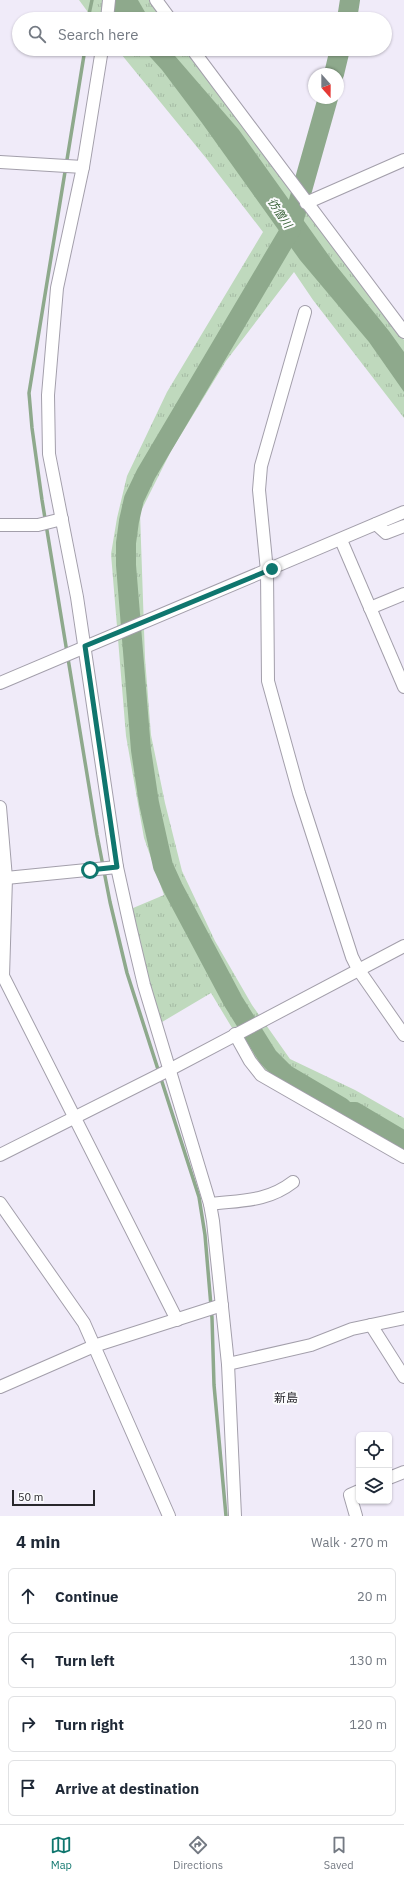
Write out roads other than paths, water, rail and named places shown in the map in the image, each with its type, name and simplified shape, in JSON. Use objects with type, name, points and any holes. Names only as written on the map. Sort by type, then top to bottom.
[{"type":"street","points":[[108,12],[109,0]]},
{"type":"street","points":[[156,0],[165,12]]},
{"type":"street","points":[[101,56],[83,167],[57,288],[48,395],[49,454],[85,646],[117,867],[144,986],[214,1220],[228,1364],[235,1516]]},
{"type":"street","points":[[197,56],[404,332]]},
{"type":"street","points":[[306,203],[404,160]]},
{"type":"street","points":[[0,162],[83,167]]},
{"type":"street","points":[[305,312],[261,466],[259,490],[267,571],[268,681],[299,793],[352,957],[358,969],[404,1035]]},
{"type":"street","points":[[0,683],[85,646],[341,540],[404,512]]},
{"type":"street","points":[[0,525],[38,525],[62,519]]},
{"type":"street","points":[[376,524],[386,533],[404,526]]},
{"type":"street","points":[[341,540],[404,687]]},
{"type":"street","points":[[370,608],[404,594]]},
{"type":"street","points":[[0,806],[3,879],[3,976],[177,1320]]},
{"type":"street","points":[[3,879],[117,867]]},
{"type":"street","points":[[0,1155],[169,1070],[404,946]]},
{"type":"street","points":[[235,1034],[250,1061],[261,1075],[404,1157]]},
{"type":"street","points":[[210,1204],[265,1198],[282,1191],[293,1182]]},
{"type":"street","points":[[0,1203],[84,1323],[169,1516]]},
{"type":"street","points":[[0,1387],[94,1346],[222,1305]]},
{"type":"street","points":[[228,1364],[311,1345],[352,1329],[404,1318]]},
{"type":"street","points":[[372,1325],[404,1377]]},
{"type":"street","points":[[392,1477],[404,1472]]},
{"type":"street","points":[[355,1516],[350,1495],[356,1492]]},
{"type":"water","points":[[103,0],[138,0],[145,12],[112,12]]},
{"type":"water","name":"彷僧川","points":[[149,56],[175,56],[239,130],[334,263],[404,352],[404,392],[369,342],[300,260],[202,123],[162,70]]},
{"type":"waterway","points":[[89,12],[92,0]]},
{"type":"waterway","points":[[348,12],[350,0]]},
{"type":"waterway","points":[[84,56],[29,393],[32,428],[42,500],[97,835],[110,902],[127,973],[199,1197],[205,1235],[212,1318],[214,1385],[226,1516]]},
{"type":"waterway","points":[[335,68],[338,56]]},
{"type":"waterway","name":"彷僧川","points":[[326,104],[291,229],[146,474],[134,499],[126,543],[126,565],[141,750],[149,803],[163,866],[173,888],[233,1001],[268,1057],[285,1074],[341,1107],[346,1112],[355,1112],[404,1141]]},
{"type":"district","name":"新島","points":[[286,1398]]}]
